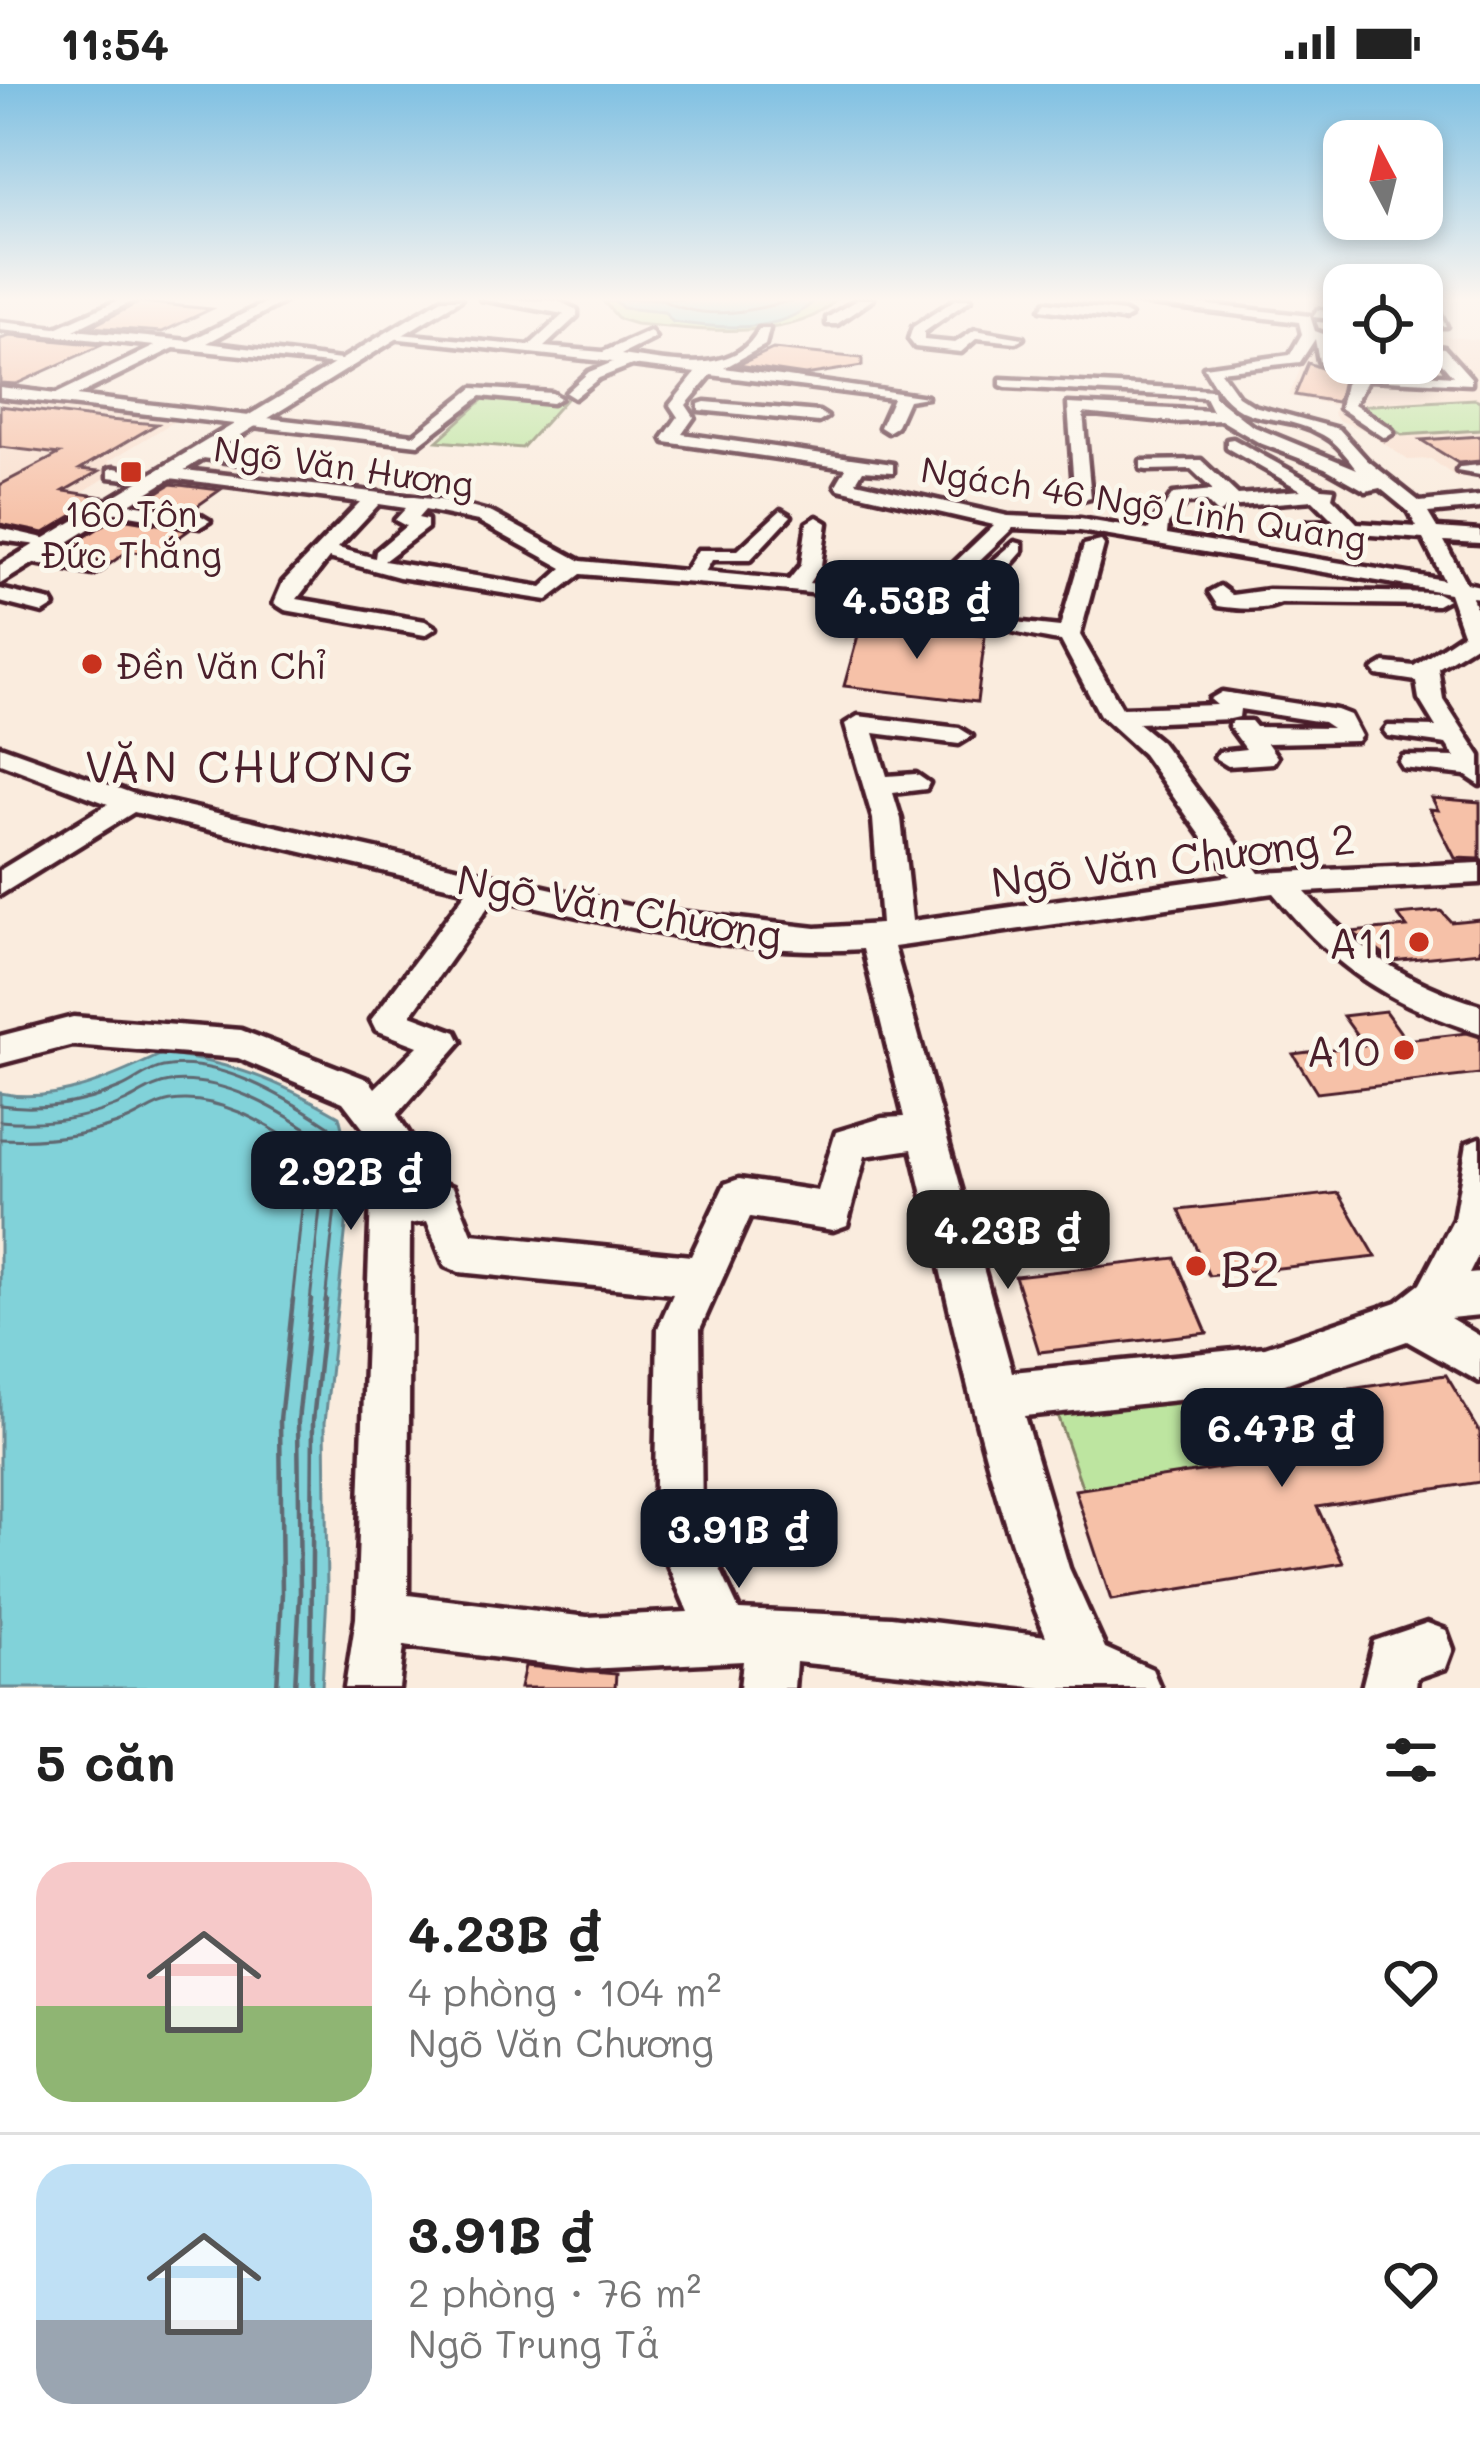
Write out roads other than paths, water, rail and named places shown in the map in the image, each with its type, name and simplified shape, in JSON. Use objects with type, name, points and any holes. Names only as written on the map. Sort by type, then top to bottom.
[{"type":"main road","points":[[0,562],[113,507],[322,374]]},
{"type":"main road","points":[[0,576],[143,476],[250,419],[322,374]]},
{"type":"street","points":[[58,399],[110,374]]},
{"type":"street","points":[[574,393],[597,374]]},
{"type":"street","points":[[703,374],[678,405],[686,416],[673,439],[887,468]]},
{"type":"street","points":[[714,374],[910,396],[888,427]]},
{"type":"street","points":[[875,393],[879,384],[905,387],[913,374]]},
{"type":"street","points":[[1006,382],[1208,381],[1236,374]]},
{"type":"street","points":[[728,375],[691,425],[817,439]]},
{"type":"street","points":[[1090,376],[1208,381],[1236,402],[1326,427],[1357,453],[1361,464],[1416,508],[1462,586],[1475,635],[1431,667]]},
{"type":"street","points":[[1208,381],[1223,415],[1256,438],[1341,465],[1431,534]]},
{"type":"street","points":[[1443,382],[1473,385]]},
{"type":"street","points":[[1353,384],[1346,405],[1385,433]]},
{"type":"street","points":[[250,419],[418,440],[478,391],[552,398]]},
{"type":"street","points":[[0,392],[182,414],[357,424]]},
{"type":"street","points":[[155,411],[195,398],[182,414]]},
{"type":"street","points":[[705,407],[819,417]]},
{"type":"street","points":[[1082,498],[1074,407],[1182,445],[1256,459],[1317,493],[1349,526]]},
{"type":"street","points":[[1148,465],[1223,415]]},
{"type":"street","points":[[1182,445],[1256,459]]},
{"type":"street","points":[[1182,445],[1229,495],[1220,502]]},
{"type":"street","points":[[207,450],[269,457]]},
{"type":"street","name":"Ngách 46 Ngõ Linh Quang","points":[[857,464],[844,485],[1008,522],[1080,525],[1462,586]]},
{"type":"street","points":[[115,472],[143,476]]},
{"type":"street","name":"Ngõ Văn Hương","points":[[168,473],[422,503],[484,518],[576,567],[795,587],[950,608],[1011,628],[1069,635]]},
{"type":"street","points":[[1094,545],[1130,548],[1150,537],[1180,498],[1220,502],[1375,490]]},
{"type":"street","points":[[374,496],[291,587],[285,603],[425,628]]},
{"type":"street","points":[[1027,499],[1035,523]]},
{"type":"street","points":[[1416,508],[1480,502]]},
{"type":"street","points":[[383,555],[420,524],[405,520],[422,503]]},
{"type":"street","points":[[113,507],[200,521]]},
{"type":"street","points":[[691,579],[705,554],[743,556],[781,516]]},
{"type":"street","points":[[956,572],[1008,522]]},
{"type":"street","points":[[795,587],[811,565],[817,523]]},
{"type":"street","points":[[1080,525],[1094,545]]},
{"type":"street","points":[[1314,526],[1480,537]]},
{"type":"street","points":[[0,534],[93,568]]},
{"type":"street","points":[[1094,545],[1069,635],[1116,716],[1152,748],[1266,883],[1379,982],[1480,1018]]},
{"type":"street","points":[[950,608],[987,580],[1015,548]]},
{"type":"street","points":[[325,551],[398,572],[547,594],[576,567]]},
{"type":"street","points":[[1220,592],[1226,601],[1271,601],[1268,596],[1462,586],[1480,572]]},
{"type":"street","points":[[0,595],[44,606]]},
{"type":"street","points":[[1384,670],[1431,667],[1468,660],[1472,655]]},
{"type":"street","points":[[1431,667],[1431,699],[1470,756]]},
{"type":"street","points":[[1116,716],[1276,724]]},
{"type":"street","points":[[959,736],[854,720],[886,819],[887,936],[927,1132],[996,1396],[1045,1572],[1109,1677]]},
{"type":"street","points":[[1228,758],[1264,757],[1242,724]]},
{"type":"street","points":[[1397,731],[1470,756]]},
{"type":"street","name":"Ngõ Văn Chương","points":[[0,754],[130,802],[706,930],[817,940],[887,936]]},
{"type":"street","points":[[1412,762],[1470,756]]},
{"type":"street","points":[[878,785],[916,783]]},
{"type":"street","points":[[0,884],[130,802]]},
{"type":"street","name":"Ngõ Văn Chương 2","points":[[887,936],[1266,883],[1480,873]]},
{"type":"street","points":[[374,1114],[444,1042],[388,1020],[454,937],[488,885]]},
{"type":"street","points":[[0,1050],[74,1031],[241,1044],[356,1091],[392,1137],[382,1618],[372,1688]]},
{"type":"street","points":[[766,1688],[748,1635],[678,1532],[679,1328],[739,1197],[832,1212],[849,1144],[882,1134],[927,1132]]},
{"type":"street","points":[[1422,1309],[1477,1224],[1480,1155]]},
{"type":"street","points":[[390,1210],[439,1200],[459,1252],[702,1276]]},
{"type":"street","points":[[996,1396],[1264,1369],[1422,1309],[1480,1294]]},
{"type":"street","points":[[1422,1309],[1480,1360]]},
{"type":"street","points":[[382,1618],[587,1643],[748,1635],[1109,1677]]},
{"type":"street","points":[[1389,1688],[1394,1660],[1427,1649]]},
{"type":"water","points":[[162,1054],[254,1075],[339,1116],[352,1169],[325,1422],[327,1594],[322,1688],[0,1688],[0,1093],[62,1092],[104,1080]]},
{"type":"place","name":"160 Tôn Đức Thắng","points":[[131,472]]},
{"type":"place","name":"Đền Văn Chỉ","points":[[92,664]]},
{"type":"place","name":"A11","points":[[1419,942]]},
{"type":"place","name":"A10","points":[[1404,1050]]},
{"type":"place","name":"B2","points":[[1196,1266]]},
{"type":"district","name":"VĂN CHƯƠNG","points":[[250,765]]}]
